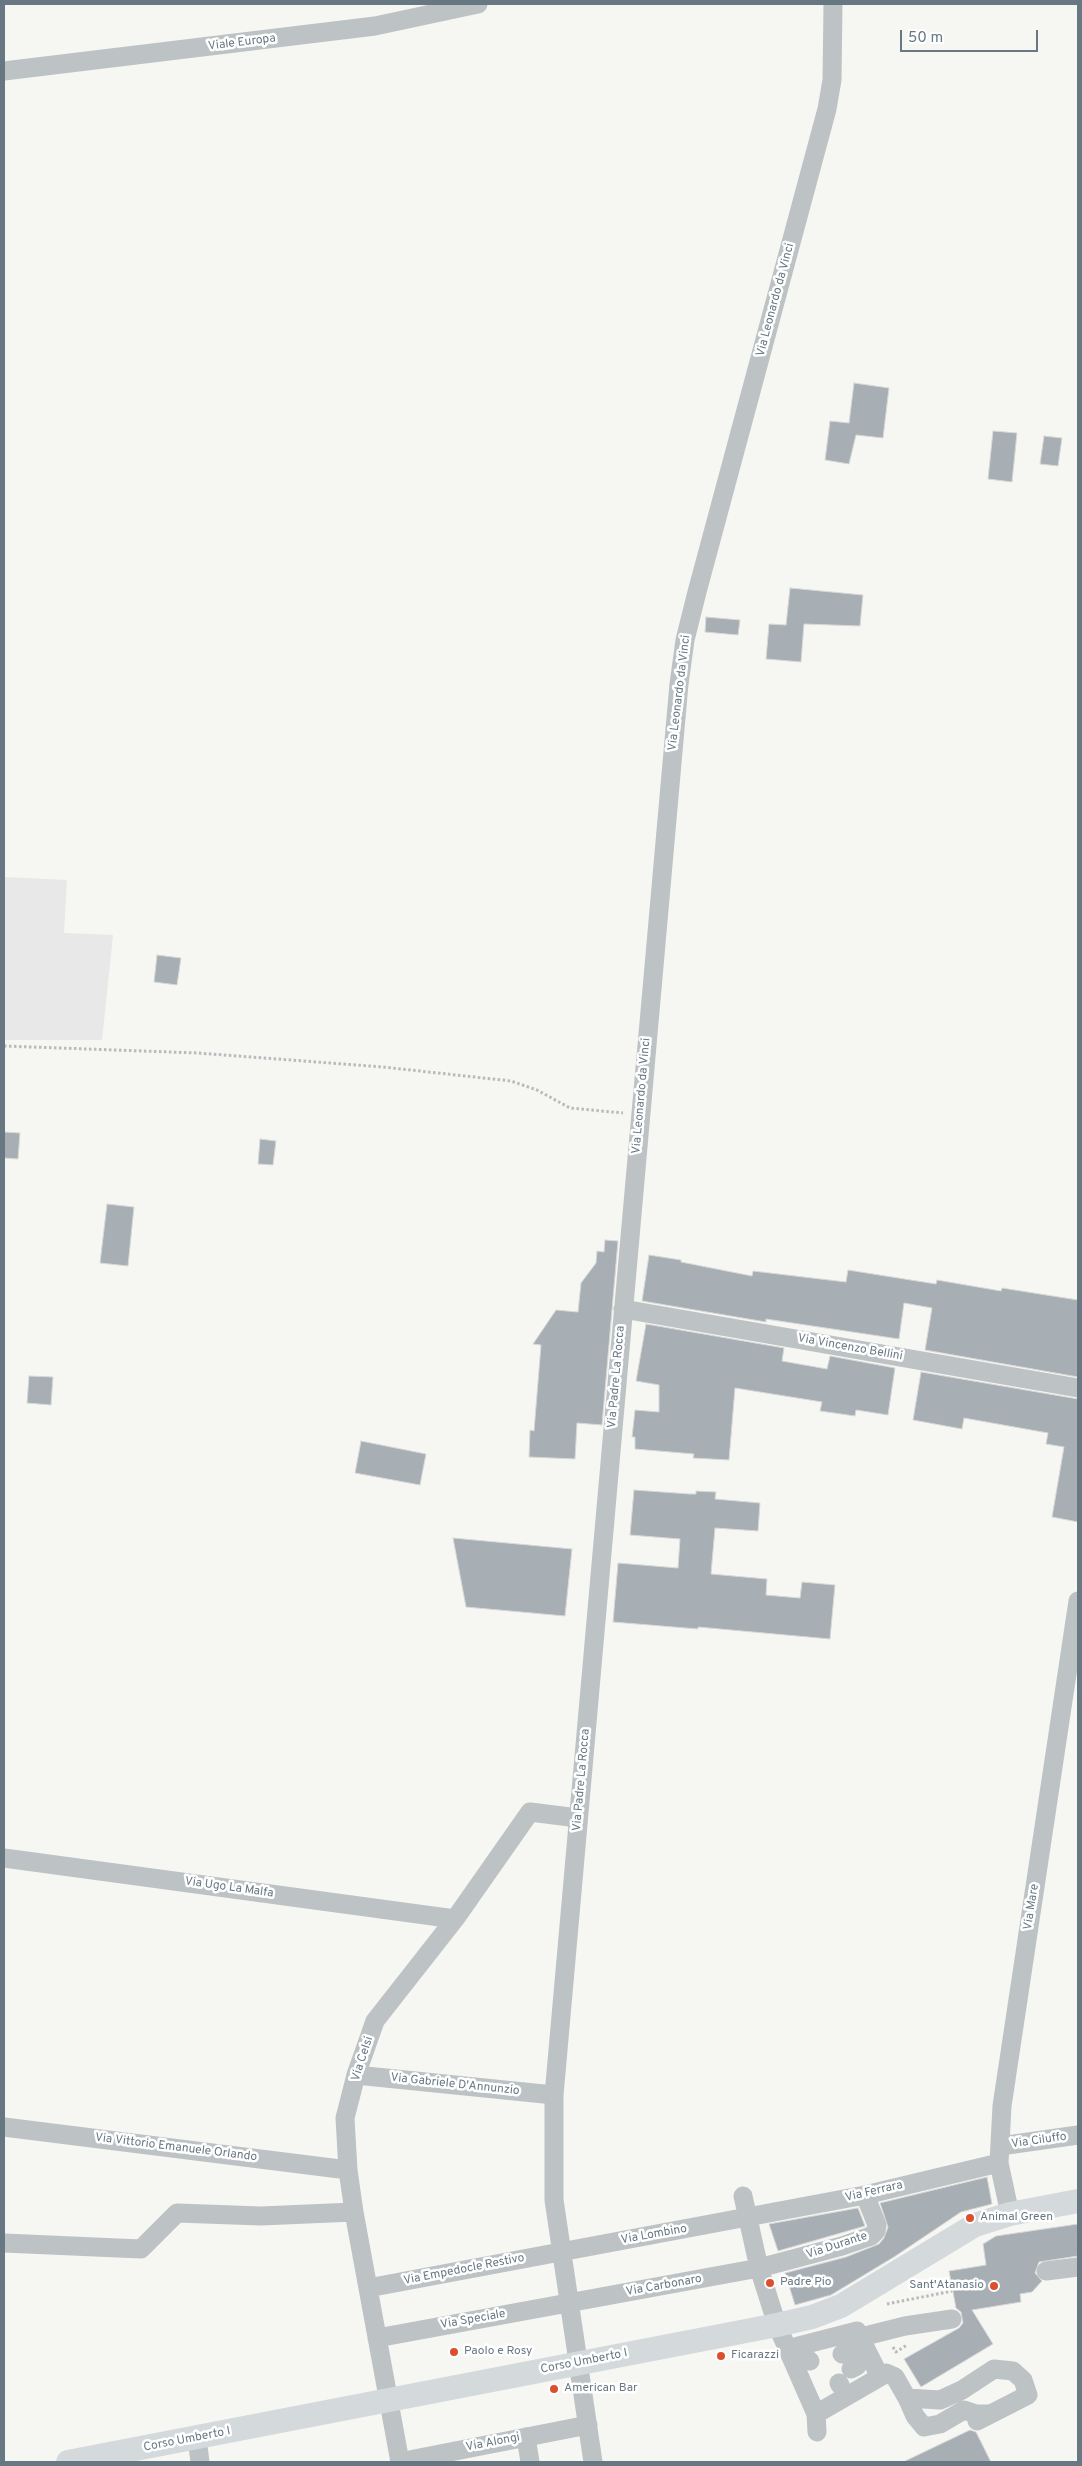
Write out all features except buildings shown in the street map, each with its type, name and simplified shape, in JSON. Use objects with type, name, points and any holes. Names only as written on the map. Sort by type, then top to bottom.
[{"type":"main road","name":"Corso Umberto I","points":[[68,2462],[777,2325],[841,2306],[975,2225],[1010,2214],[1078,2201]]},
{"type":"street","name":"Viale Europa","points":[[4,70],[375,26],[478,4]]},
{"type":"street","name":"Via Leonardo da Vinci","points":[[623,1309],[685,640],[827,108],[832,80],[833,4]]},
{"type":"street","name":"Via Vincenzo Bellini","points":[[623,1309],[1078,1388]]},
{"type":"street","name":"Via Padre La Rocca","points":[[593,2462],[560,2252],[554,2200],[554,2095],[623,1309]]},
{"type":"street","name":"Via Mare","points":[[1010,2214],[1000,2155],[1002,2106],[1078,1600]]},
{"type":"street","name":"Via Celsi","points":[[400,2462],[348,2170],[345,2118],[356,2075],[375,2021],[455,1919],[530,1812],[578,1818]]},
{"type":"street","name":"Via Ugo La Malfa","points":[[4,1858],[455,1919]]},
{"type":"street","name":"Via Gabriele D'Annunzio","points":[[356,2075],[554,2095]]},
{"type":"street","name":"Via Vittorio Emanuele Orlando","points":[[4,2127],[348,2170]]},
{"type":"street","name":"Via Ciluffo","points":[[1000,2155],[1078,2135]]},
{"type":"street","name":"Via Ferrara","points":[[748,2217],[865,2195],[1000,2155]]},
{"type":"street","name":"Via Durante","points":[[759,2268],[842,2246],[871,2236],[876,2231],[877,2225],[865,2195]]},
{"type":"street","points":[[744,2196],[759,2268],[777,2325],[802,2353],[817,2423],[842,2389],[880,2377],[886,2373],[895,2377],[915,2416],[924,2427],[940,2424],[964,2410],[982,2417],[1028,2395],[1023,2380],[1013,2370],[994,2369],[962,2390],[940,2400],[907,2398]]},
{"type":"street","points":[[4,2243],[141,2249],[176,2213],[261,2216],[354,2212]]},
{"type":"street","name":"Via Lombino","points":[[560,2252],[748,2217]]},
{"type":"street","name":"Via Empedocle Restivo","points":[[368,2288],[560,2252]]},
{"type":"street","points":[[1046,2271],[1078,2266]]},
{"type":"street","name":"Via Carbonaro","points":[[569,2303],[759,2268]]},
{"type":"street","name":"Via Speciale","points":[[377,2338],[569,2303]]},
{"type":"street","points":[[802,2353],[850,2353],[906,2326],[952,2319]]},
{"type":"street","points":[[850,2353],[880,2377]]},
{"type":"street","name":"Via Alongi","points":[[400,2462],[588,2425]]},
{"type":"street","points":[[526,2437],[530,2462]]},
{"type":"street","points":[[196,2438],[200,2462]]},
{"type":"path","points":[[4,1046],[198,1053],[393,1068],[511,1081],[537,1090],[570,1108],[640,1114]]},
{"type":"path","points":[[895,2302],[952,2291]]},
{"type":"shaded area","points":[[4,877],[67,880],[64,933],[113,935],[102,1040],[4,1040]]},
{"type":"place","name":"Animal Green","points":[[970,2218]]},
{"type":"place","name":"Padre Pio","points":[[770,2283]]},
{"type":"place","name":"Sant'Atanasio","points":[[994,2286]]},
{"type":"place","name":"Paolo e Rosy","points":[[454,2352]]},
{"type":"place","name":"Ficarazzi","points":[[721,2356]]},
{"type":"place","name":"American Bar","points":[[554,2389]]}]
